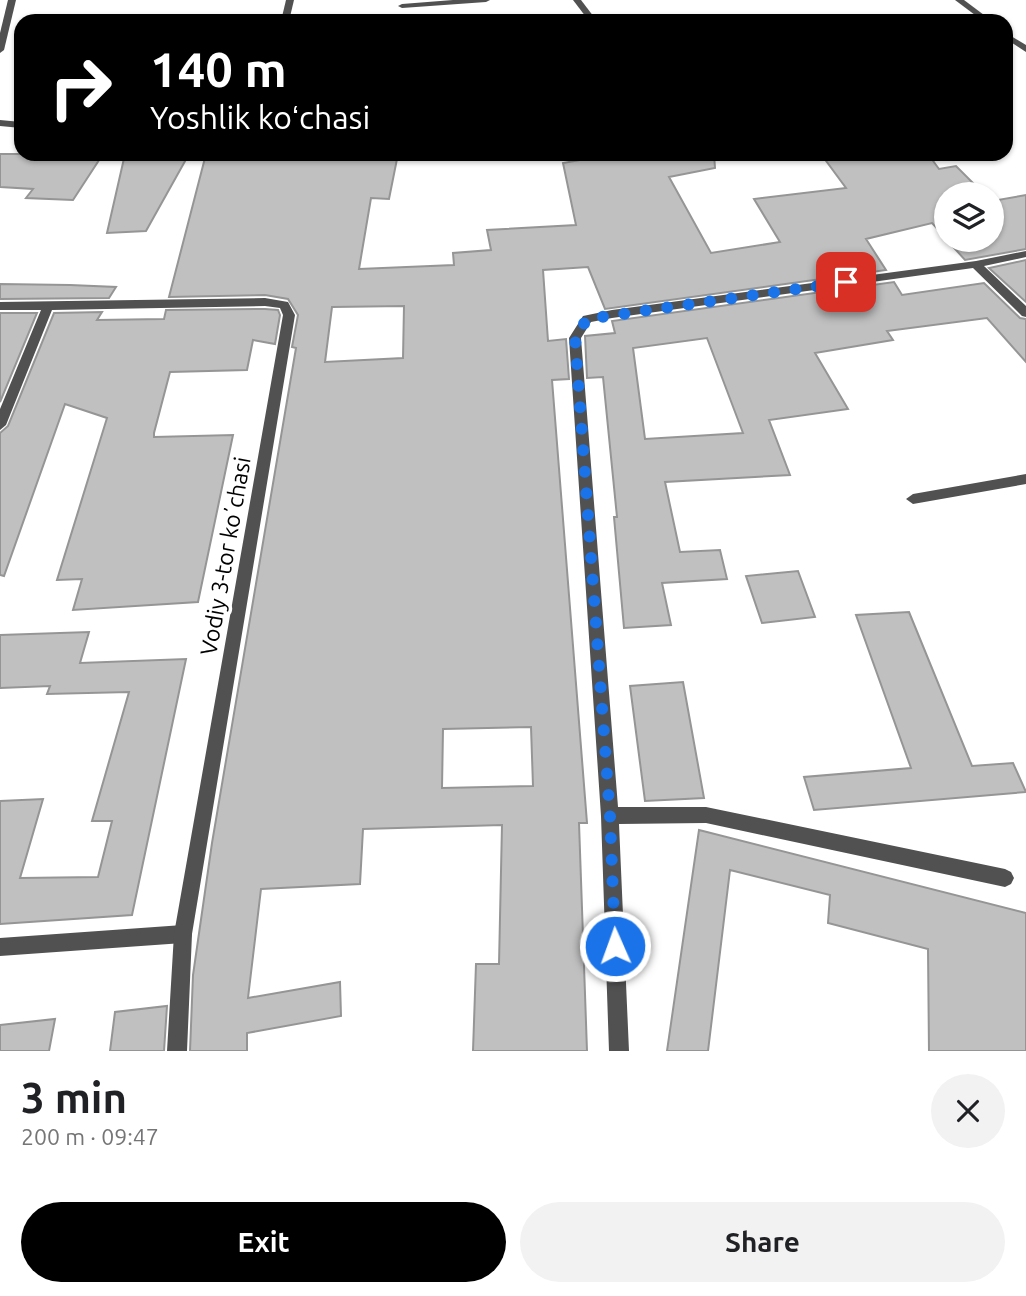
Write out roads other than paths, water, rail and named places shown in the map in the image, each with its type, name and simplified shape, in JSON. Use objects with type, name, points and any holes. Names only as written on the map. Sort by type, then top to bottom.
[{"type":"street","points":[[0,50],[12,0]]},
{"type":"street","points":[[402,6],[486,0]]},
{"type":"street","points":[[577,0],[588,14]]},
{"type":"street","points":[[959,0],[978,14]]},
{"type":"street","points":[[619,1051],[610,816],[575,338],[587,319],[975,264],[1026,254]]},
{"type":"street","points":[[975,264],[1026,313]]},
{"type":"street","name":"Vodiy 3-tor koʼchasi","points":[[0,306],[265,302],[284,305],[289,315],[183,934],[177,1051]]},
{"type":"street","points":[[0,425],[48,306]]},
{"type":"street","points":[[913,499],[1026,479]]},
{"type":"street","points":[[610,816],[706,815],[1005,878]]},
{"type":"street","points":[[0,947],[183,934]]}]
